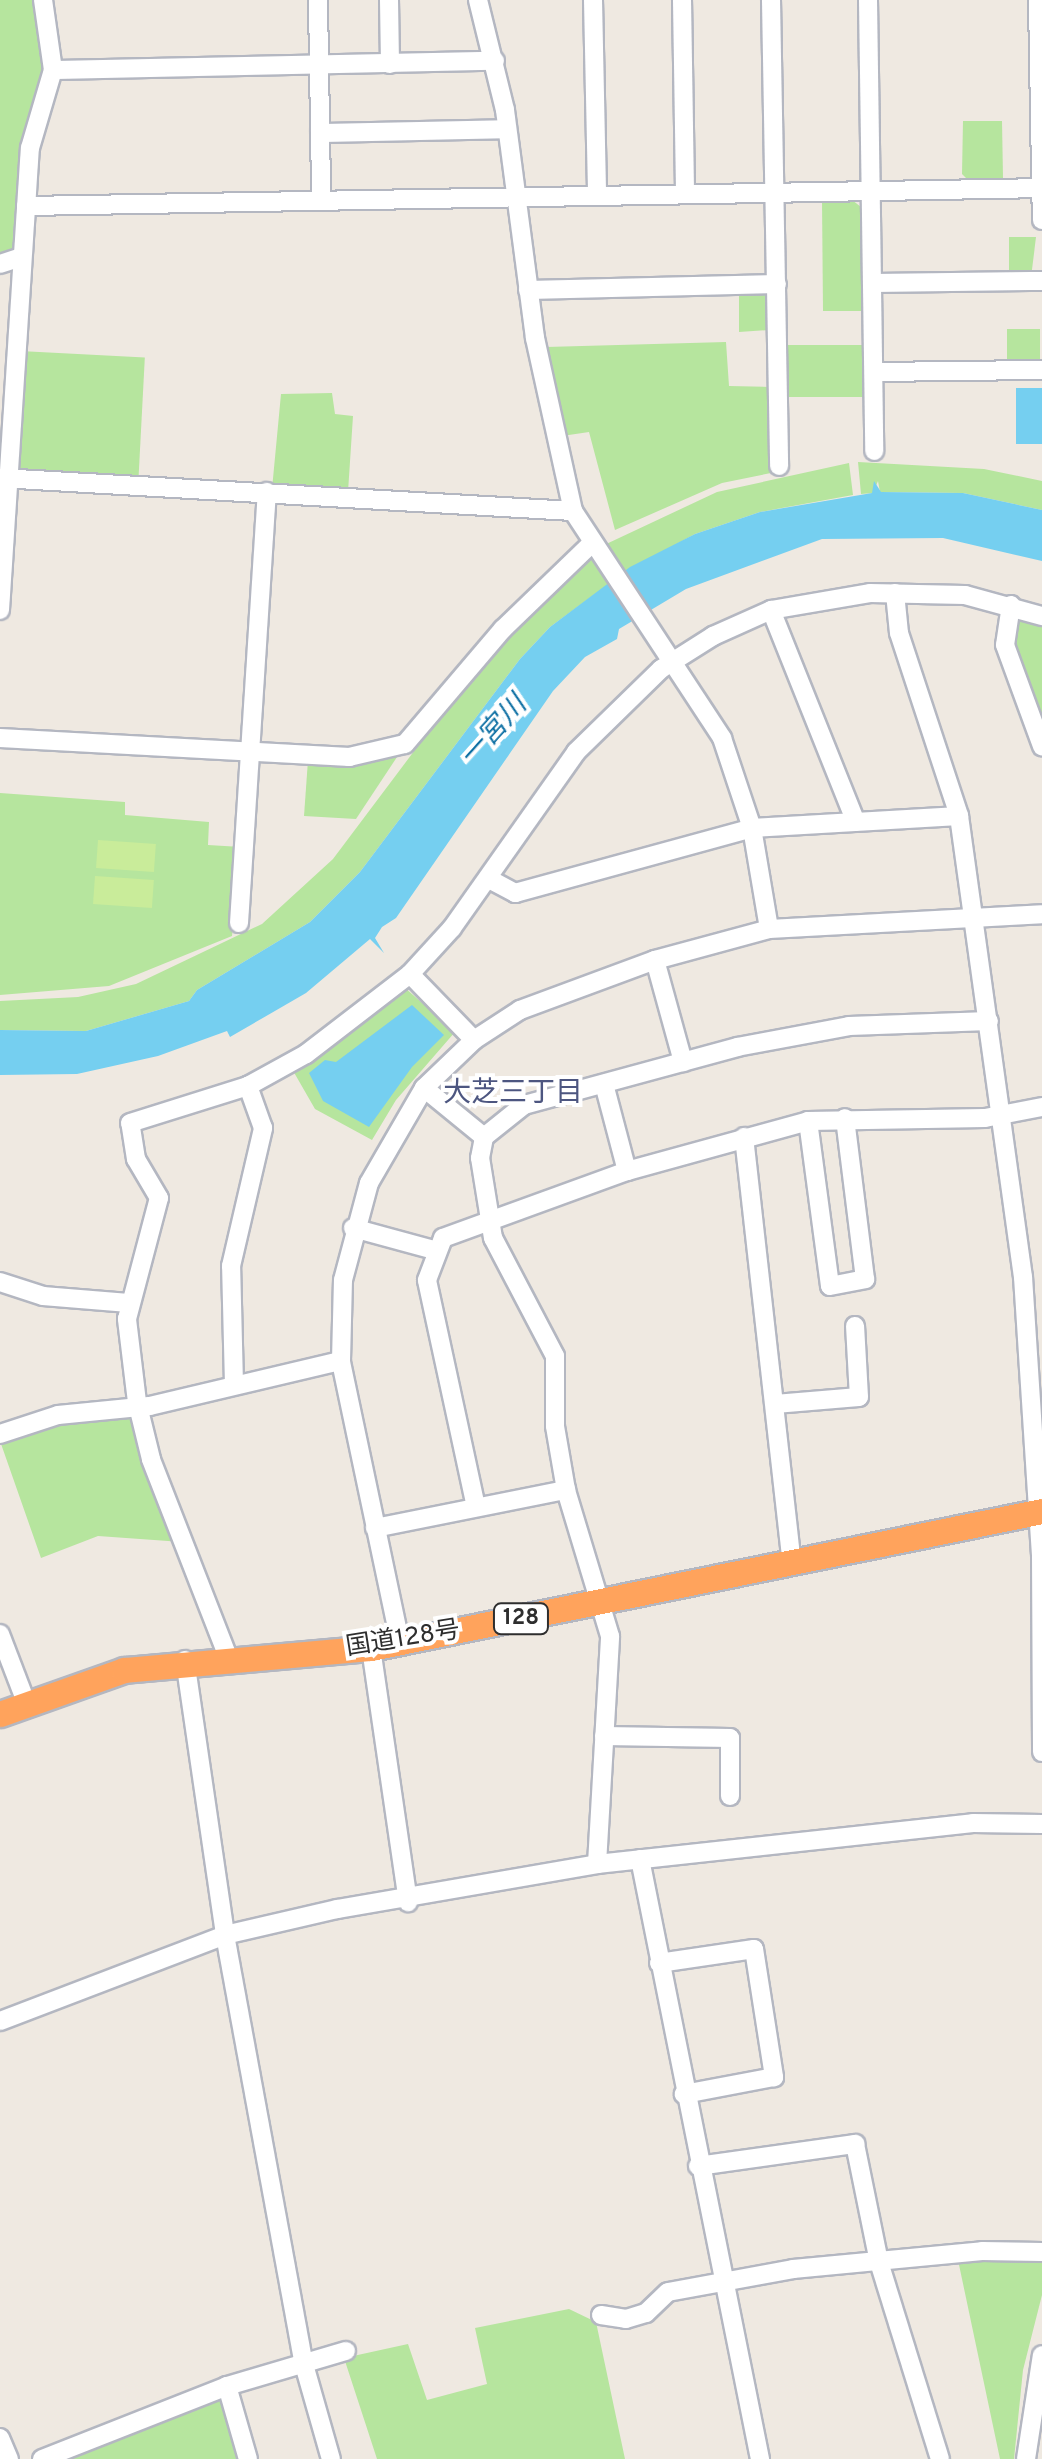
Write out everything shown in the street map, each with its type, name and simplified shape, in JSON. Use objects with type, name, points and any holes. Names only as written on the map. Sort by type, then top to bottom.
[{"type":"highway","name":"国道128号","points":[[0,1714],[124,1670],[184,1660],[371,1648],[1040,1511]]},
{"type":"street","points":[[0,610],[3,478],[30,148],[54,70],[43,0]]},
{"type":"street","points":[[318,0],[321,200]]},
{"type":"street","points":[[389,0],[390,64]]},
{"type":"street","points":[[478,0],[495,61],[528,290],[573,511],[591,544],[674,660],[722,738],[752,828],[769,930]]},
{"type":"street","points":[[593,0],[597,194]]},
{"type":"street","points":[[682,0],[685,193]]},
{"type":"street","points":[[772,0],[778,466]]},
{"type":"street","points":[[868,0],[874,451]]},
{"type":"street","points":[[1038,0],[1042,220]]},
{"type":"street","points":[[54,70],[495,61]]},
{"type":"street","points":[[320,133],[507,129]]},
{"type":"street","points":[[26,206],[1042,188]]},
{"type":"street","points":[[0,264],[21,256]]},
{"type":"street","points":[[872,283],[1042,282]]},
{"type":"street","points":[[528,290],[777,284]]},
{"type":"street","points":[[874,372],[1042,370]]},
{"type":"street","points":[[3,478],[573,511]]},
{"type":"street","points":[[238,923],[254,751],[267,492]]},
{"type":"street","points":[[0,738],[350,757],[404,744],[503,629],[591,544]]},
{"type":"street","points":[[895,593],[899,634],[959,816],[1023,1277],[1040,1511],[1042,1752]]},
{"type":"street","points":[[228,1657],[151,1458],[138,1402],[129,1303],[159,1198],[136,1159],[130,1123],[248,1086],[306,1054],[410,974],[489,879],[576,752],[674,660],[771,610],[895,593],[965,594],[1042,616]]},
{"type":"street","points":[[1011,605],[1005,645],[1038,723],[1042,746]]},
{"type":"street","points":[[771,610],[856,822]]},
{"type":"street","points":[[489,879],[515,894],[752,828],[959,816]]},
{"type":"street","points":[[400,1642],[340,1360],[342,1280],[353,1228],[384,1149],[424,1088],[474,1040],[567,988],[655,960],[769,930],[1042,914]]},
{"type":"street","points":[[655,960],[683,1062]]},
{"type":"street","points":[[410,974],[474,1040]]},
{"type":"street","points":[[597,1864],[611,1650],[566,1490],[554,1426],[555,1356],[493,1238],[480,1158],[484,1137],[524,1106],[683,1062],[849,1026],[989,1021]]},
{"type":"street","points":[[604,1084],[627,1171]]},
{"type":"street","points":[[234,1385],[231,1266],[264,1128],[248,1086]]},
{"type":"street","points":[[424,1088],[484,1137]]},
{"type":"street","points":[[476,1507],[427,1280],[434,1250],[443,1238],[489,1216],[627,1171],[808,1120],[998,1116],[1042,1106]]},
{"type":"street","points":[[808,1120],[830,1286],[865,1279],[844,1118]]},
{"type":"street","points":[[744,1138],[792,1562]]},
{"type":"street","points":[[353,1228],[434,1250]]},
{"type":"street","points":[[0,1282],[44,1296],[129,1303]]},
{"type":"street","points":[[775,1404],[859,1397],[854,1326]]},
{"type":"street","points":[[0,1434],[58,1415],[138,1402],[150,1406],[340,1360]]},
{"type":"street","points":[[375,1528],[566,1490]]},
{"type":"street","points":[[0,1634],[26,1702]]},
{"type":"street","points":[[371,1648],[408,1902]]},
{"type":"street","points":[[184,1660],[224,1935],[303,2361],[331,2459]]},
{"type":"street","points":[[604,1736],[730,1738],[730,1796]]},
{"type":"street","points":[[0,2021],[224,1935],[597,1864],[974,1823],[1042,1824]]},
{"type":"street","points":[[640,1859],[719,2280],[760,2459]]},
{"type":"street","points":[[660,1962],[754,1949],[774,2078],[684,2094]]},
{"type":"street","points":[[698,2166],[855,2144],[879,2262],[940,2459]]},
{"type":"street","points":[[601,2314],[626,2319],[646,2313],[668,2292],[719,2280],[879,2262],[1042,2252]]},
{"type":"street","points":[[42,2459],[227,2386],[303,2361],[346,2352]]},
{"type":"street","points":[[1026,2459],[1042,2355]]},
{"type":"street","points":[[227,2386],[248,2459]]},
{"type":"street","points":[[0,2438],[9,2459]]},
{"type":"green space","points":[[0,0],[37,0],[48,59],[16,254],[0,259]]},
{"type":"green space","points":[[963,121],[1002,121],[1003,178],[968,180],[962,174]]},
{"type":"green space","points":[[822,200],[852,200],[861,207],[863,311],[823,311]]},
{"type":"green space","points":[[1009,237],[1036,237],[1031,278],[1009,278]]},
{"type":"green space","points":[[739,290],[769,296],[769,330],[739,332]]},
{"type":"green space","points":[[1007,329],[1040,329],[1040,362],[1007,368]]},
{"type":"green space","points":[[726,342],[729,386],[771,387],[771,473],[722,483],[615,530],[589,432],[562,436],[546,347]]},
{"type":"green space","points":[[782,345],[863,345],[863,397],[782,397]]},
{"type":"green space","points":[[20,351],[145,358],[138,480],[14,474]]},
{"type":"green space","points":[[332,393],[335,414],[353,416],[348,492],[272,489],[281,394]]},
{"type":"green space","points":[[858,462],[984,469],[1042,481],[1042,510],[963,493],[880,492],[878,481],[873,493],[861,494]]},
{"type":"green space","points":[[849,463],[853,495],[760,512],[695,534],[622,574],[602,546],[717,492]]},
{"type":"green space","points":[[590,554],[610,583],[550,627],[520,659],[360,872],[310,922],[197,990],[189,1001],[86,1031],[0,1030],[0,1001],[78,997],[136,984],[262,924],[333,859],[472,674]]},
{"type":"green space","points":[[1016,616],[1042,622],[1042,716],[1011,638]]},
{"type":"green space","points":[[397,757],[356,819],[304,816],[308,760]]},
{"type":"green space","points":[[0,793],[125,802],[125,815],[209,822],[208,845],[241,847],[232,936],[109,986],[0,995]]},
{"type":"green space","points":[[98,840],[156,844],[154,872],[96,868]]},
{"type":"green space","points":[[95,876],[154,880],[152,908],[93,904]]},
{"type":"green space","points":[[404,987],[455,1032],[396,1100],[372,1140],[315,1109],[292,1069]]},
{"type":"green space","points":[[131,1408],[182,1542],[98,1536],[41,1558],[0,1441],[61,1418]]},
{"type":"green space","points":[[1042,2257],[1042,2295],[1023,2370],[1014,2459],[1000,2459],[958,2260]]},
{"type":"green space","points":[[569,2309],[596,2322],[625,2459],[377,2459],[344,2358],[408,2344],[427,2400],[487,2384],[475,2328]]},
{"type":"green space","points":[[220,2394],[242,2459],[56,2459]]},
{"type":"water","points":[[1016,388],[1042,388],[1042,444],[1016,444]]},
{"type":"water","name":"一宮川","points":[[874,481],[881,492],[963,493],[1042,510],[1042,561],[943,538],[822,539],[686,589],[619,629],[617,639],[585,657],[553,691],[396,918],[382,927],[375,938],[384,953],[370,939],[306,993],[230,1037],[227,1031],[158,1056],[77,1074],[0,1075],[0,1030],[86,1031],[189,1001],[197,990],[310,922],[360,872],[520,659],[550,627],[630,567],[695,534],[760,512],[872,493]]},
{"type":"water","points":[[412,1005],[444,1035],[412,1067],[369,1127],[323,1101],[309,1073],[325,1060],[336,1062]]},
{"type":"district","name":"大芝三丁目","points":[[513,1094]]}]
